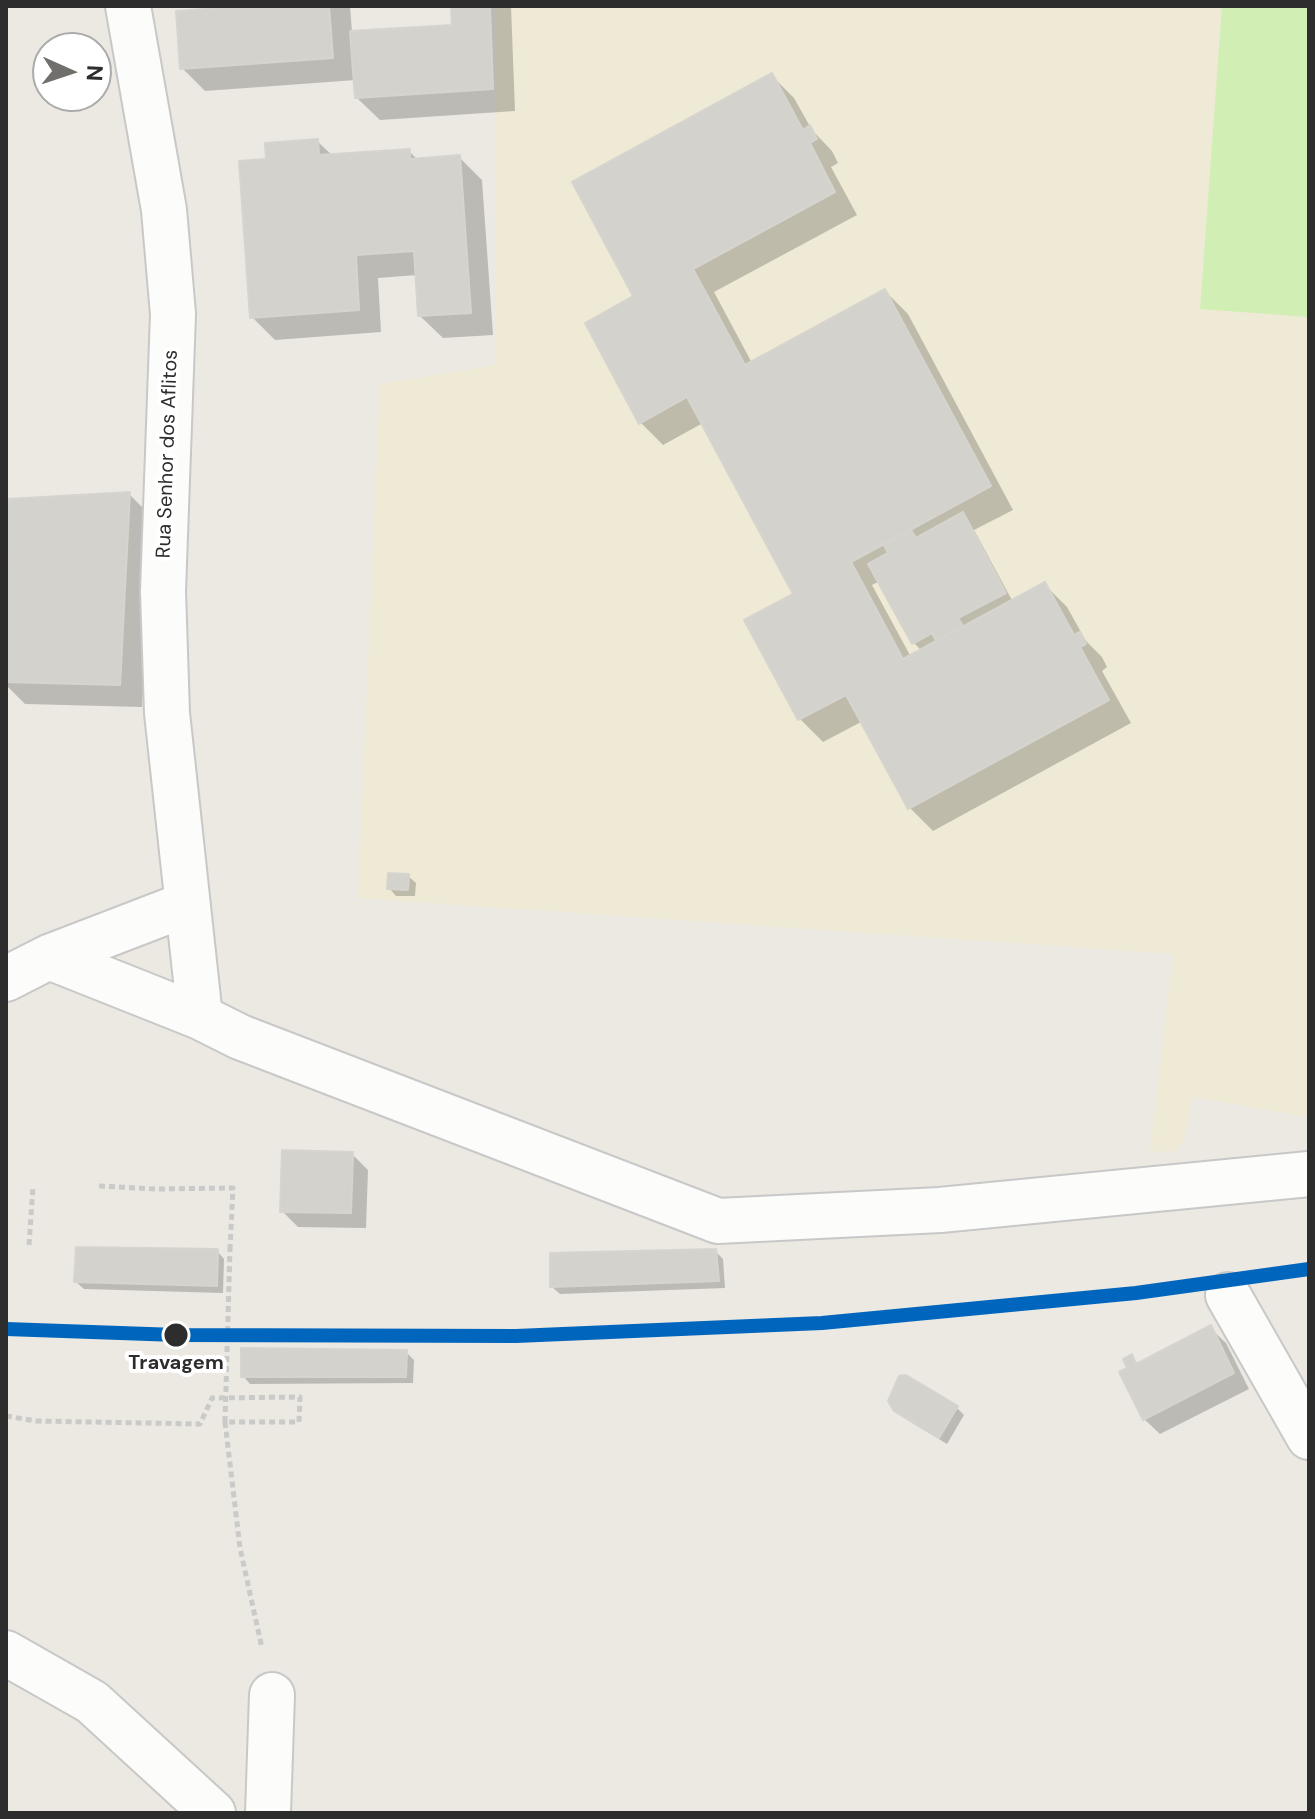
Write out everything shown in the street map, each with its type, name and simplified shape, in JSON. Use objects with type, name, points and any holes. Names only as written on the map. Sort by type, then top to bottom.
[{"type":"street","name":"Rua Senhor dos Aflitos","points":[[128,6],[164,210],[173,314],[163,591],[167,713],[200,1017]]},
{"type":"street","points":[[6,979],[49,957],[187,904]]},
{"type":"street","points":[[49,957],[200,1017],[240,1037],[718,1221],[940,1210],[1309,1174]]},
{"type":"street","points":[[1228,1295],[1309,1437]]},
{"type":"street","points":[[6,1653],[92,1702],[213,1813]]},
{"type":"street","points":[[268,1813],[272,1695]]},
{"type":"path","points":[[99,1186],[233,1188],[225,1422],[240,1548],[272,1695]]},
{"type":"path","points":[[29,1245],[33,1187]]},
{"type":"path","points":[[6,1416],[36,1421],[200,1424],[212,1398],[300,1397],[299,1422],[225,1422]]},
{"type":"shaded area","points":[[495,6],[1309,6],[1309,1117],[1192,1097],[1184,1142],[1175,1151],[1150,1152],[1173,954],[358,898],[380,384],[495,365]]},
{"type":"green space","points":[[1222,6],[1309,8],[1309,317],[1200,309]]},
{"type":"building","points":[[248,6],[329,6],[333,58],[180,69],[176,11]]},
{"type":"building","points":[[451,6],[490,6],[493,89],[355,98],[350,31],[452,25]]},
{"type":"building","points":[[772,73],[803,130],[810,125],[817,139],[810,143],[835,192],[693,269],[745,365],[885,289],[991,486],[851,562],[903,659],[1045,582],[1074,635],[1080,632],[1086,644],[1080,647],[1109,700],[908,809],[846,695],[798,720],[744,620],[793,594],[687,397],[639,424],[585,323],[633,296],[572,182]]},
{"type":"building","points":[[318,139],[319,155],[410,149],[410,159],[460,155],[471,313],[418,316],[414,251],[356,255],[359,310],[250,318],[239,161],[266,159],[265,143]]},
{"type":"building","points":[[130,492],[120,685],[6,682],[8,499]]},
{"type":"building","points":[[963,512],[1006,593],[958,618],[963,626],[936,641],[932,633],[912,644],[868,564],[888,553],[884,545],[911,530],[916,538]]},
{"type":"building","points":[[388,873],[409,874],[408,890],[387,889]]},
{"type":"building","points":[[282,1150],[353,1152],[351,1213],[280,1212]]},
{"type":"building","points":[[76,1247],[218,1249],[217,1286],[74,1282]]},
{"type":"building","points":[[716,1249],[719,1281],[550,1287],[550,1253]]},
{"type":"building","points":[[1211,1325],[1234,1373],[1143,1420],[1119,1372],[1127,1368],[1123,1359],[1132,1354],[1136,1364]]},
{"type":"building","points":[[241,1348],[407,1350],[406,1377],[241,1377]]},
{"type":"building","points":[[906,1375],[958,1406],[939,1438],[894,1411],[888,1401],[899,1376]]},
{"type":"transit line","points":[[6,1329],[177,1335],[516,1336],[822,1323],[1136,1293],[1309,1269]]},
{"type":"place","name":"Travagem","points":[[176,1335]]}]
